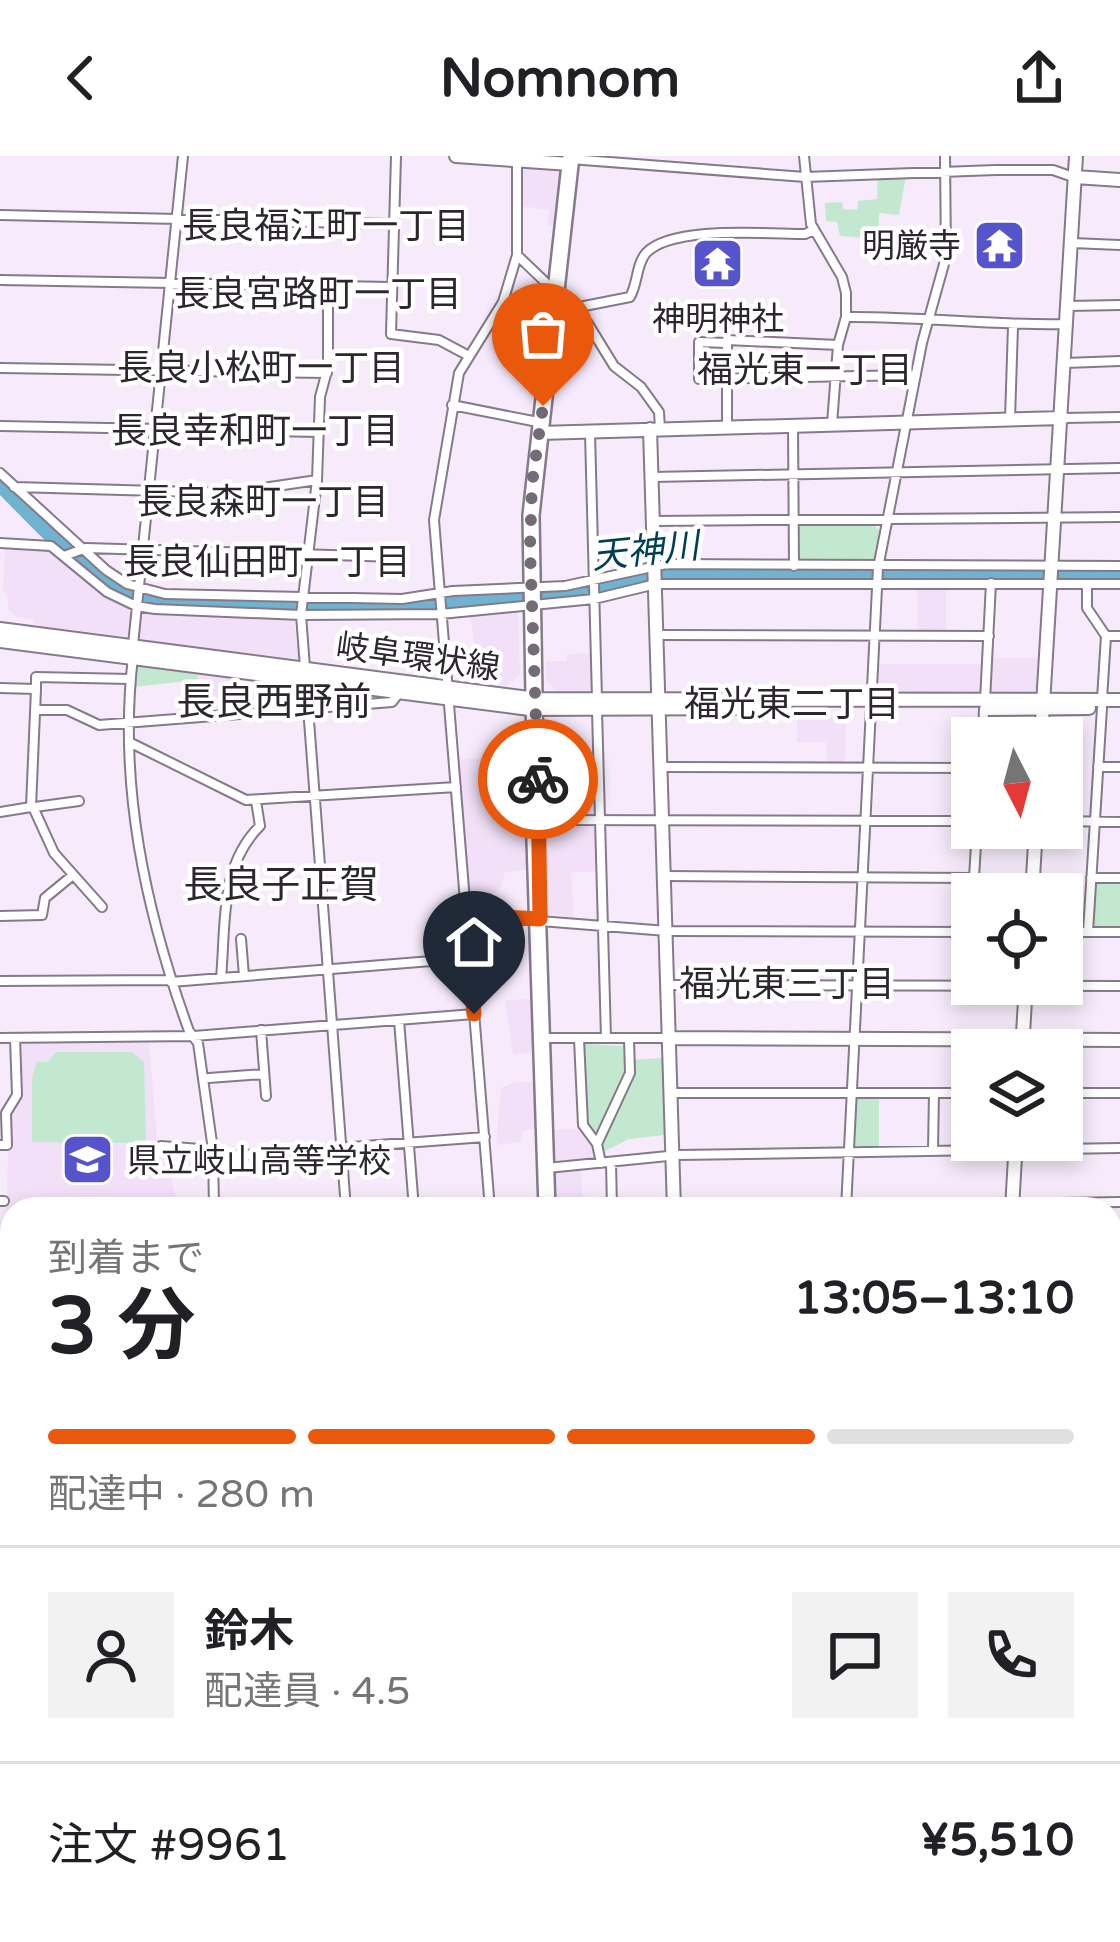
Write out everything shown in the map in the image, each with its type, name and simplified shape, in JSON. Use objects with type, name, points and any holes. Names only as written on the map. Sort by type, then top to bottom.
[{"type":"highway","points":[[547,1197],[532,484],[570,160]]},
{"type":"street","points":[[183,156],[125,721],[131,743],[131,796],[151,911],[171,981],[194,1036],[213,1150],[212,1197]]},
{"type":"street","points":[[396,156],[391,334],[439,340],[469,356]]},
{"type":"street","points":[[456,156],[678,161],[806,177],[1053,170],[1075,177],[1120,180]]},
{"type":"street","points":[[804,156],[814,230],[845,285],[846,317],[838,345],[832,424]]},
{"type":"street","points":[[847,1197],[879,566],[927,321],[946,257],[945,156]]},
{"type":"street","points":[[1043,717],[1076,156]]},
{"type":"street","points":[[489,1197],[434,520],[459,373],[503,302],[518,255],[517,157]]},
{"type":"street","points":[[0,215],[394,224]]},
{"type":"street","points":[[553,313],[630,297],[643,257],[667,241],[814,230]]},
{"type":"street","points":[[1072,243],[1120,245]]},
{"type":"street","points":[[518,255],[587,322],[614,366],[641,387],[659,412],[652,478],[674,1197]]},
{"type":"street","points":[[0,280],[391,287]]},
{"type":"street","points":[[328,286],[327,373],[320,397],[317,480],[301,615],[345,1197]]},
{"type":"street","points":[[1068,306],[1120,305]]},
{"type":"street","points":[[846,317],[1067,324]]},
{"type":"street","points":[[1010,420],[1013,325]]},
{"type":"street","points":[[727,427],[727,340],[838,345]]},
{"type":"street","points":[[727,344],[699,342],[699,379],[916,374]]},
{"type":"street","points":[[1065,363],[1120,361]]},
{"type":"street","points":[[0,368],[327,373]]},
{"type":"street","points":[[452,405],[541,428],[590,431],[1120,417]]},
{"type":"street","points":[[793,425],[794,566]]},
{"type":"street","points":[[0,426],[319,432]]},
{"type":"street","points":[[590,431],[606,1039]]},
{"type":"street","points":[[652,478],[1120,468]]},
{"type":"street","points":[[0,473],[106,570],[138,590],[165,594],[402,599],[504,591],[531,599],[594,598],[655,575],[991,583],[1120,566]]},
{"type":"street","points":[[14,487],[230,493],[317,480]]},
{"type":"street","points":[[655,521],[1120,518]]},
{"type":"street","points":[[0,543],[48,545],[107,592],[136,605],[301,615],[441,614],[531,599],[592,582],[794,566],[1051,575],[1087,584],[1120,584]]},
{"type":"street","points":[[65,555],[81,549],[143,549],[399,557]]},
{"type":"street","points":[[984,717],[991,583]]},
{"type":"street","points":[[1087,584],[1087,608],[1106,636],[1088,932]]},
{"type":"street","name":"岐阜環状線","points":[[0,629],[133,652],[533,704],[1120,704]]},
{"type":"street","points":[[658,635],[988,636]]},
{"type":"street","points":[[1106,636],[1120,636]]},
{"type":"street","name":"岐阜環状線","points":[[0,641],[133,652]]},
{"type":"street","name":"岐阜環状線","points":[[305,674],[399,693],[447,694]]},
{"type":"street","points":[[102,908],[54,853],[33,807],[36,677],[130,679]]},
{"type":"street","points":[[0,688],[36,689]]},
{"type":"street","points":[[36,710],[68,710],[99,725],[392,702],[399,693]]},
{"type":"street","points":[[131,743],[236,798],[256,801],[456,787]]},
{"type":"street","points":[[662,767],[951,768]]},
{"type":"street","points":[[1098,767],[1120,767]]},
{"type":"street","points":[[0,812],[79,801]]},
{"type":"street","points":[[221,978],[230,875],[244,843],[260,826],[256,801]]},
{"type":"street","points":[[536,819],[951,824]]},
{"type":"street","points":[[1083,821],[1120,822]]},
{"type":"street","points":[[0,916],[42,915],[45,898],[73,875]]},
{"type":"street","points":[[665,876],[951,878]]},
{"type":"street","points":[[1091,878],[1120,878]]},
{"type":"street","points":[[464,915],[667,931],[951,932]]},
{"type":"street","points":[[1083,932],[1120,932]]},
{"type":"street","points":[[241,939],[244,976]]},
{"type":"street","points":[[0,981],[171,981],[469,958]]},
{"type":"street","points":[[668,985],[951,985]]},
{"type":"street","points":[[1083,986],[1120,986]]},
{"type":"street","points":[[0,1038],[194,1036],[474,1014]]},
{"type":"street","points":[[399,1020],[412,1197]]},
{"type":"street","points":[[261,1030],[266,1096]]},
{"type":"street","points":[[0,1145],[7,1145],[6,1113],[16,1095],[15,1038]]},
{"type":"street","points":[[597,1144],[630,1073],[629,1038]]},
{"type":"street","points":[[543,1039],[951,1043]]},
{"type":"street","points":[[579,1039],[583,1125],[606,1162],[610,1197]]},
{"type":"street","points":[[1083,1042],[1120,1040]]},
{"type":"street","points":[[209,1078],[265,1074]]},
{"type":"street","points":[[671,1093],[951,1093]]},
{"type":"street","points":[[933,1150],[934,1093]]},
{"type":"street","points":[[1083,1093],[1120,1094]]},
{"type":"street","points":[[161,1146],[232,1156],[485,1137]]},
{"type":"street","points":[[1083,1147],[1120,1148]]},
{"type":"street","points":[[546,1168],[672,1156],[951,1149]]},
{"type":"street","points":[[1013,1197],[1015,1161]]},
{"type":"shaded area","points":[[525,164],[564,169],[558,226],[548,226],[549,210],[522,206],[521,169]]},
{"type":"shaded area","points":[[5,547],[51,550],[101,592],[132,609],[131,637],[36,625],[32,619],[16,617],[8,609],[3,590]]},
{"type":"shaded area","points":[[946,585],[946,633],[918,633],[917,586]]},
{"type":"shaded area","points":[[142,609],[293,617],[299,659],[138,640]]},
{"type":"shaded area","points":[[518,609],[520,675],[506,686],[480,682],[470,614]]},
{"type":"shaded area","points":[[592,653],[593,693],[558,692],[546,680],[546,661]]},
{"type":"shaded area","points":[[992,658],[1038,658],[1035,695],[989,694]]},
{"type":"shaded area","points":[[878,664],[984,664],[982,694],[879,693]]},
{"type":"shaded area","points":[[197,673],[240,679],[241,710],[202,712]]},
{"type":"shaded area","points":[[846,716],[845,764],[827,764],[826,742],[797,742],[797,717]]},
{"type":"shaded area","points":[[522,755],[532,869],[505,872],[491,896],[468,898],[457,760]]},
{"type":"shaded area","points":[[549,773],[596,773],[594,816],[549,816]]},
{"type":"shaded area","points":[[546,824],[597,828],[598,872],[571,872],[574,918],[547,913]]},
{"type":"shaded area","points":[[534,999],[536,1052],[513,1054],[505,1000]]},
{"type":"shaded area","name":"県立岐山高等学校","points":[[149,1041],[158,1151],[164,1149],[176,1197],[7,1197],[9,1114],[19,1096],[19,1043]]},
{"type":"shaded area","points":[[515,1082],[537,1082],[538,1128],[523,1131],[520,1142],[496,1145],[501,1088]]},
{"type":"shaded area","points":[[581,1128],[593,1139],[593,1159],[555,1161],[553,1130]]},
{"type":"shaded area","points":[[581,1169],[582,1197],[553,1197],[552,1173]]},
{"type":"green space","points":[[878,176],[906,176],[899,215],[879,213],[878,239],[840,236],[837,222],[826,221],[825,203],[842,202],[843,209],[857,210],[858,201],[877,199]]},
{"type":"green space","points":[[800,525],[875,526],[879,530],[875,559],[797,562]]},
{"type":"green space","points":[[135,665],[197,673],[198,680],[133,687]]},
{"type":"green space","points":[[1095,881],[1120,882],[1120,928],[1093,927]]},
{"type":"green space","points":[[584,1044],[623,1046],[625,1074],[599,1137],[582,1121]]},
{"type":"green space","points":[[56,1052],[132,1052],[144,1062],[146,1143],[32,1142],[32,1078],[37,1061],[48,1062]]},
{"type":"green space","points":[[662,1058],[664,1135],[629,1139],[603,1152],[601,1143],[632,1078],[631,1060]]},
{"type":"green space","points":[[857,1097],[879,1097],[879,1146],[854,1146]]},
{"type":"waterway","name":"天神川","points":[[2,487],[89,569],[154,601],[430,605],[516,598],[690,572],[1120,573]]},
{"type":"way so far","points":[[538,779],[530,547],[532,484],[543,406]]},
{"type":"place","name":"明厳寺","points":[[1000,245]]},
{"type":"place","name":"神明神社","points":[[718,264]]},
{"type":"place","name":"県立岐山高等学校","points":[[88,1160]]},
{"type":"district","name":"長良福江町一丁目","points":[[326,225]]},
{"type":"district","name":"長良宮路町一丁目","points":[[318,293]]},
{"type":"district","name":"長良小松町一丁目","points":[[261,367]]},
{"type":"district","name":"福光東一丁目","points":[[805,369]]},
{"type":"district","name":"長良幸和町一丁目","points":[[255,430]]},
{"type":"district","name":"長良森町一丁目","points":[[263,501]]},
{"type":"district","name":"長良仙田町一丁目","points":[[267,561]]},
{"type":"district","name":"長良西野前","points":[[274,701]]},
{"type":"district","name":"福光東二丁目","points":[[792,703]]},
{"type":"district","name":"長良子正賀","points":[[281,884]]},
{"type":"district","name":"福光東三丁目","points":[[787,983]]},
{"type":"route","points":[[474,1014],[464,915],[540,919],[538,779]]}]
